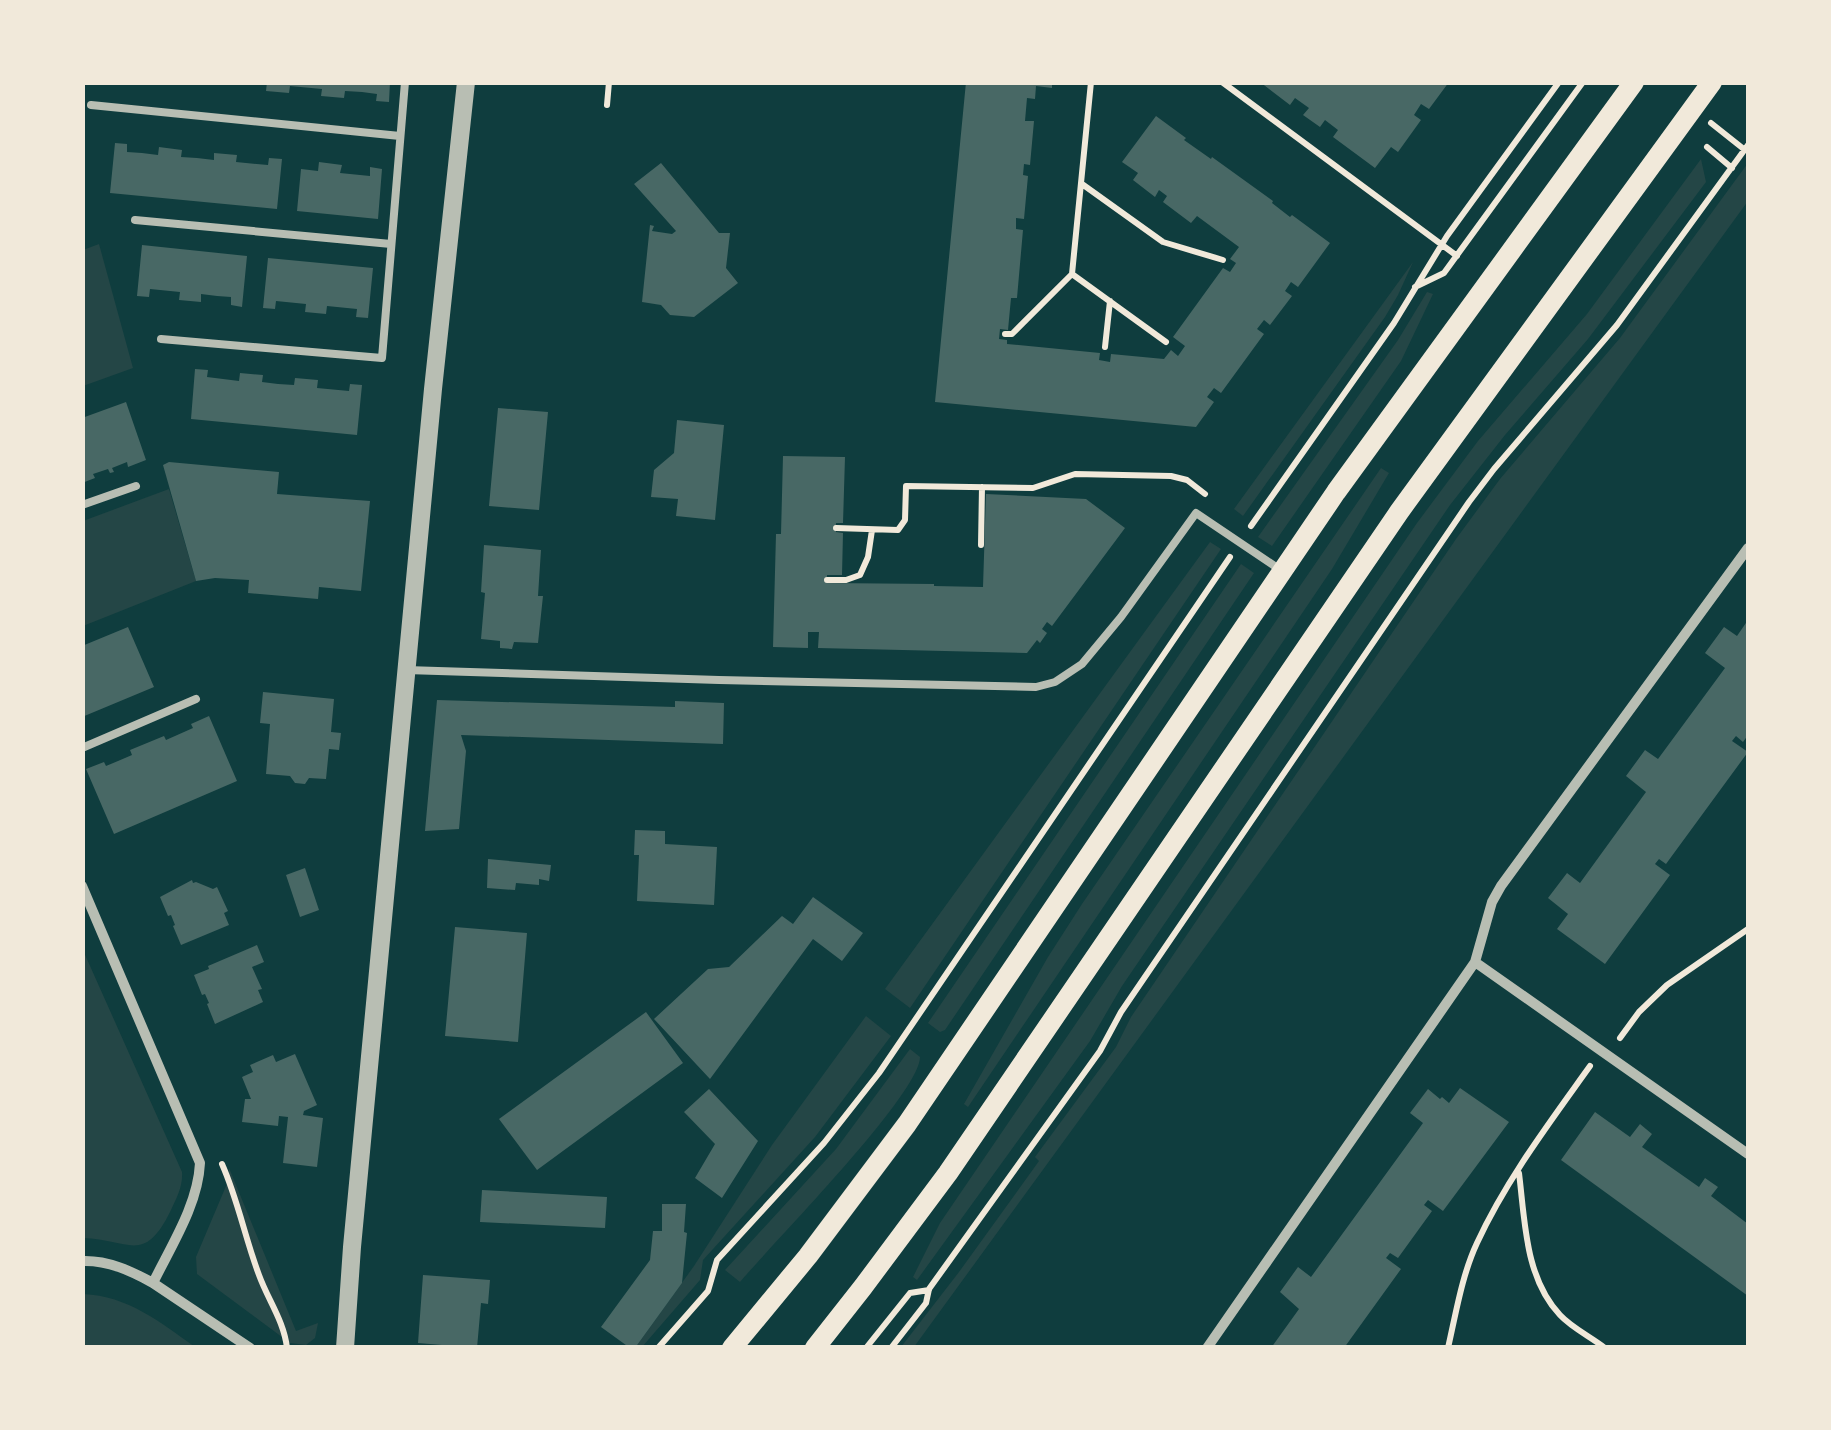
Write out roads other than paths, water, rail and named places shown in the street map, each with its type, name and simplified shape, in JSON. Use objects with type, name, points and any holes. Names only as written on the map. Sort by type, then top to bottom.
[{"type":"main road","points":[[732,1348],[808,1256],[907,1124],[1336,492],[1634,82]]},
{"type":"main road","points":[[814,1348],[958,1159],[1399,512],[1712,82]]},
{"type":"street","points":[[345,1348],[406,670],[466,82]]},
{"type":"street","points":[[1207,1348],[1475,962],[1492,902],[1501,886],[1748,548]]},
{"type":"street","points":[[82,886],[200,1163],[192,1201],[153,1283]]},
{"type":"street","points":[[1475,962],[1748,1154]]},
{"type":"street","points":[[82,1261],[130,1270],[250,1348]]},
{"type":"lane","points":[[161,339],[382,358],[405,82]]},
{"type":"lane","points":[[90,105],[400,136]]},
{"type":"lane","points":[[135,220],[392,244]]},
{"type":"lane","points":[[82,505],[136,486]]},
{"type":"lane","points":[[406,670],[1036,687],[1055,682],[1082,664],[1196,513],[1282,571]]},
{"type":"lane","points":[[82,748],[196,699]]}]
